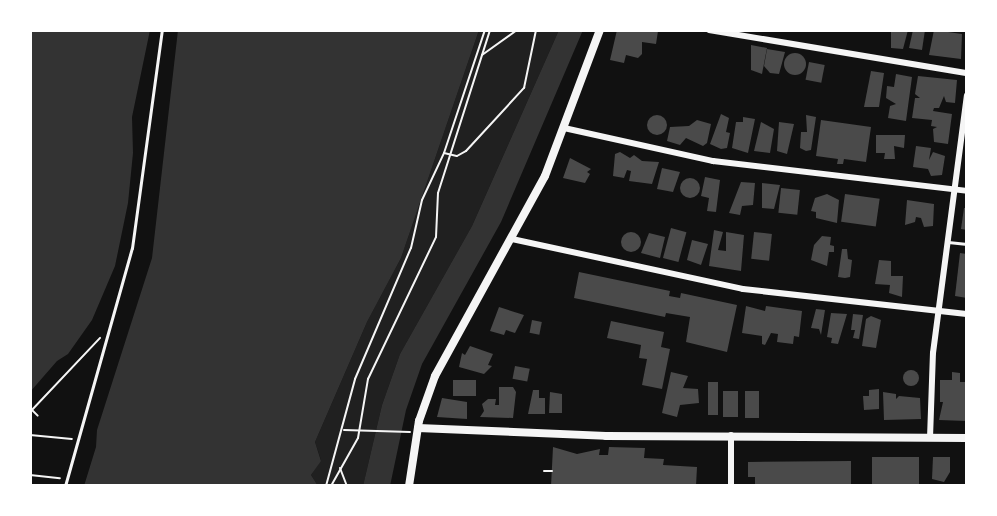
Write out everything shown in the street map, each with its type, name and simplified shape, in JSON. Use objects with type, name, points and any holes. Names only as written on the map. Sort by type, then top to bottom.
[{"type":"street","points":[[409,486],[418,428],[441,362],[512,239],[545,176],[600,30]]},
{"type":"street","points":[[709,30],[967,73]]},
{"type":"street","points":[[930,438],[938,311],[967,95]]},
{"type":"street","points":[[564,128],[713,161],[967,191]]},
{"type":"street","points":[[512,239],[742,289],[967,314]]},
{"type":"street","points":[[418,428],[606,436],[967,438]]},
{"type":"street","points":[[731,435],[731,486]]},
{"type":"lane","points":[[65,486],[132,248],[162,30]]},
{"type":"lane","points":[[947,242],[967,244]]},
{"type":"path","points":[[326,486],[356,379],[411,248],[422,201],[444,153],[485,30]]},
{"type":"path","points":[[331,486],[360,430],[368,379],[436,237],[437,200],[490,30]]},
{"type":"path","points":[[482,55],[517,30]]},
{"type":"path","points":[[444,153],[466,151],[524,88],[536,30]]},
{"type":"path","points":[[38,416],[31,411],[102,338]]},
{"type":"path","points":[[343,429],[410,432]]},
{"type":"path","points":[[30,435],[73,439]]},
{"type":"path","points":[[340,468],[347,486]]},
{"type":"path","points":[[544,471],[552,471]]},
{"type":"path","points":[[30,475],[61,478]]},
{"type":"shaded area","points":[[30,30],[150,30],[132,117],[133,153],[128,203],[115,266],[92,320],[68,354],[57,361],[30,392]]},
{"type":"shaded area","points":[[178,30],[479,30],[401,258],[367,322],[315,442],[321,461],[311,475],[318,486],[84,486],[96,447],[97,430],[152,258]]},
{"type":"shaded area","points":[[479,30],[559,30],[472,226],[400,354],[382,405],[363,486],[318,486],[311,475],[321,460],[315,442],[367,322],[401,258]]},
{"type":"shaded area","points":[[559,30],[583,30],[501,222],[422,364],[406,410],[390,486],[363,486],[382,405],[400,354],[472,226]]},
{"type":"building","points":[[617,30],[658,31],[656,44],[642,42],[642,54],[638,58],[626,55],[624,63],[610,60]]},
{"type":"building","points":[[891,30],[908,30],[903,49],[891,48]]},
{"type":"building","points":[[913,30],[925,30],[922,50],[909,48]]},
{"type":"building","points":[[934,30],[962,34],[961,59],[929,55]]},
{"type":"building","points":[[751,45],[767,48],[762,74],[751,70]]},
{"type":"building","points":[[767,49],[785,52],[779,74],[770,73],[764,66]]},
{"type":"building","points":[[795,53],[803,56],[806,64],[803,72],[795,75],[787,72],[784,64],[787,56]]},
{"type":"building","points":[[809,62],[825,65],[821,83],[806,80]]},
{"type":"building","points":[[871,71],[884,73],[879,107],[864,107]]},
{"type":"building","points":[[896,74],[912,77],[906,121],[888,118],[890,106],[896,104],[886,98],[887,86],[894,87]]},
{"type":"building","points":[[918,76],[957,80],[955,103],[946,102],[944,96],[939,108],[934,108],[933,111],[952,114],[948,144],[934,142],[933,129],[937,127],[931,126],[932,120],[912,118],[915,98],[920,98],[915,94]]},
{"type":"building","points":[[721,114],[729,118],[726,132],[730,133],[727,148],[721,149],[710,144]]},
{"type":"building","points":[[657,115],[664,118],[667,125],[664,132],[657,135],[650,132],[647,125],[650,118]]},
{"type":"building","points":[[806,115],[816,117],[811,150],[806,151],[800,148],[801,132],[807,132]]},
{"type":"building","points":[[743,117],[755,119],[748,153],[732,148],[736,122],[743,122]]},
{"type":"building","points":[[697,120],[711,124],[707,143],[703,146],[686,138],[680,145],[667,141],[670,127],[689,126]]},
{"type":"building","points":[[821,120],[871,127],[866,162],[844,159],[843,164],[837,164],[838,159],[816,156]]},
{"type":"building","points":[[761,122],[774,129],[770,153],[754,151]]},
{"type":"building","points":[[779,122],[794,124],[787,154],[777,151]]},
{"type":"building","points":[[876,135],[905,135],[904,148],[894,146],[895,159],[884,159],[885,153],[876,153]]},
{"type":"building","points":[[916,146],[931,148],[929,160],[933,152],[945,156],[942,175],[931,176],[928,169],[913,167]]},
{"type":"building","points":[[620,152],[630,158],[634,155],[642,161],[659,162],[652,184],[629,181],[631,171],[627,170],[624,178],[613,176],[615,154]]},
{"type":"building","points":[[570,158],[591,169],[587,172],[590,174],[585,183],[563,178]]},
{"type":"building","points":[[662,168],[680,172],[673,192],[657,189]]},
{"type":"building","points":[[705,177],[720,180],[716,212],[707,211],[709,198],[701,196]]},
{"type":"building","points":[[690,178],[697,181],[700,188],[697,195],[690,198],[683,195],[680,188],[683,181]]},
{"type":"building","points":[[741,182],[755,183],[753,205],[742,206],[740,215],[729,213]]},
{"type":"building","points":[[762,183],[780,185],[774,209],[762,208]]},
{"type":"building","points":[[781,188],[800,190],[797,215],[778,213]]},
{"type":"building","points":[[827,194],[839,200],[837,223],[816,218],[816,212],[811,211],[815,198]]},
{"type":"building","points":[[845,194],[880,199],[876,227],[841,222]]},
{"type":"building","points":[[907,200],[934,204],[933,226],[924,227],[921,218],[916,217],[915,222],[905,225]]},
{"type":"building","points":[[964,208],[967,208],[967,230],[961,229]]},
{"type":"building","points":[[671,228],[686,232],[678,262],[663,258]]},
{"type":"building","points":[[714,230],[723,232],[718,250],[726,251],[726,232],[744,235],[741,271],[709,266]]},
{"type":"building","points":[[631,232],[638,235],[641,242],[638,249],[631,252],[624,249],[621,242],[624,235]]},
{"type":"building","points":[[754,232],[772,234],[769,261],[751,259]]},
{"type":"building","points":[[649,233],[665,237],[660,258],[641,253]]},
{"type":"building","points":[[822,236],[831,237],[830,245],[834,246],[834,252],[829,252],[827,266],[811,260],[814,245]]},
{"type":"building","points":[[692,240],[708,244],[701,265],[687,260]]},
{"type":"building","points":[[842,249],[847,249],[848,259],[852,260],[850,277],[845,278],[838,277]]},
{"type":"building","points":[[960,253],[967,254],[967,298],[955,296]]},
{"type":"building","points":[[879,260],[891,261],[891,276],[903,276],[902,297],[889,293],[890,285],[875,284]]},
{"type":"building","points":[[579,272],[670,291],[669,296],[680,298],[681,293],[737,305],[727,352],[686,342],[690,317],[666,313],[665,317],[574,298]]},
{"type":"building","points":[[746,306],[765,311],[766,306],[802,311],[799,337],[794,336],[793,344],[777,342],[778,334],[771,333],[765,345],[762,344],[762,336],[742,333]]},
{"type":"building","points":[[499,307],[524,315],[515,333],[506,330],[504,335],[490,331]]},
{"type":"building","points":[[816,309],[825,310],[821,335],[819,329],[811,328]]},
{"type":"building","points":[[831,313],[847,314],[838,344],[831,343],[832,338],[827,337]]},
{"type":"building","points":[[853,314],[863,315],[859,339],[853,338],[855,330],[851,330]]},
{"type":"building","points":[[871,316],[881,320],[876,348],[862,346],[866,319]]},
{"type":"building","points":[[532,320],[542,322],[539,335],[530,333]]},
{"type":"building","points":[[611,321],[664,332],[661,347],[670,349],[662,389],[642,385],[647,359],[639,358],[641,345],[607,338]]},
{"type":"building","points":[[470,346],[493,354],[488,365],[492,366],[484,374],[459,367],[462,353],[465,355]]},
{"type":"building","points":[[515,366],[530,369],[527,382],[513,379]]},
{"type":"building","points":[[908,370],[914,370],[919,378],[917,384],[908,386],[903,381],[903,375]]},
{"type":"building","points":[[671,372],[688,376],[683,388],[698,389],[699,403],[680,405],[677,417],[662,413]]},
{"type":"building","points":[[952,372],[960,373],[960,382],[967,382],[967,421],[939,420],[943,402],[940,402],[940,380],[952,380]]},
{"type":"building","points":[[453,380],[476,380],[476,396],[453,396]]},
{"type":"building","points":[[708,382],[718,382],[718,415],[708,415]]},
{"type":"building","points":[[499,387],[513,387],[516,392],[513,418],[480,417],[484,411],[482,404],[488,399],[496,399],[495,405],[499,405]]},
{"type":"building","points":[[879,389],[879,409],[864,410],[863,396],[869,396],[869,390]]},
{"type":"building","points":[[533,390],[539,390],[539,398],[545,398],[545,414],[528,414]]},
{"type":"building","points":[[723,391],[738,391],[738,417],[723,417]]},
{"type":"building","points":[[745,391],[759,391],[759,418],[745,418]]},
{"type":"building","points":[[550,392],[562,394],[562,413],[549,413]]},
{"type":"building","points":[[883,392],[896,394],[896,399],[899,396],[920,398],[921,419],[884,420]]},
{"type":"building","points":[[442,398],[467,402],[467,419],[437,417]]},
{"type":"building","points":[[553,447],[577,454],[600,449],[599,455],[608,455],[609,447],[645,448],[644,458],[664,459],[663,465],[697,467],[696,486],[551,486]]},
{"type":"building","points":[[872,457],[919,457],[919,486],[872,486]]},
{"type":"building","points":[[933,457],[950,457],[950,472],[944,482],[932,479]]},
{"type":"building","points":[[851,461],[851,486],[755,484],[755,477],[748,477],[748,462]]}]
